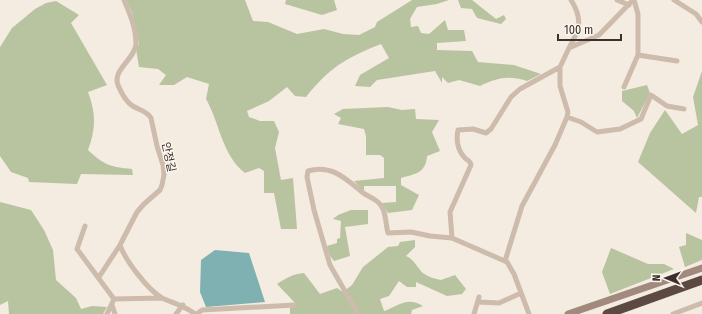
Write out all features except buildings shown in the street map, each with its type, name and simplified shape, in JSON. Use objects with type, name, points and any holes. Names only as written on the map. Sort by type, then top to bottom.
[{"type":"highway","points":[[607,314],[700,283]]},
{"type":"highway","points":[[624,314],[700,283]]},
{"type":"street","name":"안정길","points":[[120,245],[141,208],[160,190],[164,176],[151,118],[148,113],[129,104],[117,84],[117,78],[122,68],[134,52],[136,45],[133,20],[124,0]]},
{"type":"street","points":[[505,261],[522,206],[556,145],[567,117],[568,112],[560,86],[560,67],[578,32],[579,22],[579,17],[571,0]]},
{"type":"street","points":[[617,0],[629,5]]},
{"type":"street","points":[[569,48],[599,35],[633,0]]},
{"type":"street","points":[[624,87],[638,55],[638,14],[633,0]]},
{"type":"street","points":[[674,0],[696,14],[702,22]]},
{"type":"street","points":[[638,55],[677,61]]},
{"type":"street","points":[[452,238],[450,212],[472,165],[463,155],[456,141],[458,130],[473,129],[486,133],[491,129],[511,97],[520,89],[560,67]]},
{"type":"street","points":[[567,117],[582,122],[597,132],[610,132],[641,120],[651,95],[667,106],[684,109]]},
{"type":"street","points":[[358,314],[330,265],[314,210],[307,177],[308,171],[321,169],[333,171],[348,179],[363,192],[374,198],[383,208],[388,233],[411,232],[430,236],[452,238],[505,261],[512,268],[529,314]]},
{"type":"street","points":[[85,226],[76,249],[99,277],[114,299]]},
{"type":"street","points":[[99,277],[120,245],[129,262],[154,292],[163,298],[184,306],[196,314],[202,310],[295,306]]},
{"type":"street","points":[[568,314],[702,268]]},
{"type":"street","points":[[474,314],[479,300],[499,304],[521,294]]},
{"type":"street","points":[[114,299],[163,298]]},
{"type":"street","points":[[107,314],[114,299]]},
{"type":"street","points":[[673,314],[702,303]]},
{"type":"street","points":[[112,305],[115,314]]},
{"type":"street","points":[[176,314],[184,306]]},
{"type":"green space","points":[[126,0],[245,0],[253,21],[268,22],[297,34],[324,29],[343,34],[359,35],[375,27],[377,22],[412,0],[449,0],[437,4],[417,7],[410,19],[411,27],[418,26],[421,33],[429,34],[445,20],[448,30],[464,30],[466,41],[437,43],[437,50],[472,51],[478,62],[514,65],[541,74],[527,81],[514,78],[503,78],[480,86],[459,80],[448,83],[442,77],[442,83],[435,71],[377,80],[370,87],[355,86],[360,75],[389,58],[381,44],[339,64],[323,78],[306,97],[295,96],[287,87],[269,101],[247,111],[249,117],[260,121],[274,121],[279,132],[275,148],[281,180],[293,178],[297,229],[281,229],[274,193],[264,193],[264,171],[259,168],[245,173],[237,166],[226,148],[206,99],[209,84],[187,77],[174,85],[159,85],[166,75],[158,69],[139,67],[136,49],[139,44],[132,12]]},
{"type":"green space","points":[[286,0],[334,0],[337,10],[322,15],[285,4]]},
{"type":"green space","points":[[458,0],[472,0],[496,19],[504,15],[506,19],[501,24],[477,18],[472,9],[461,8]]},
{"type":"green space","points":[[56,1],[79,15],[71,23],[107,85],[88,92],[94,114],[94,128],[88,150],[103,162],[118,167],[132,169],[133,175],[81,174],[77,184],[29,182],[28,178],[11,172],[0,156],[0,47],[12,28],[35,9],[46,3]]},
{"type":"green space","points":[[702,71],[702,197],[699,197],[696,213],[638,162],[650,133],[665,110],[682,134],[698,125],[693,97]]},
{"type":"green space","points":[[647,85],[650,93],[637,118],[634,111],[622,101],[622,91]]},
{"type":"green space","points":[[388,107],[402,110],[415,109],[416,119],[439,120],[432,132],[440,151],[427,156],[424,166],[419,172],[401,178],[401,185],[419,195],[412,210],[388,213],[382,203],[396,202],[396,186],[364,186],[364,192],[354,181],[384,178],[384,158],[380,155],[366,155],[366,136],[364,129],[338,124],[341,118],[334,114],[343,109]]},
{"type":"green space","points":[[0,202],[31,210],[44,230],[53,250],[56,280],[76,298],[81,309],[92,306],[107,307],[103,314],[9,314],[8,301],[0,305]]},
{"type":"green space","points":[[351,210],[368,210],[368,224],[345,227],[350,256],[334,261],[330,256],[327,246],[337,243],[337,239],[340,238],[341,221],[333,219],[338,215]]},
{"type":"green space","points":[[686,233],[702,240],[702,260],[685,267],[679,247],[686,245]]},
{"type":"green space","points":[[415,240],[415,247],[406,256],[412,260],[423,273],[430,277],[441,280],[455,275],[466,289],[462,294],[447,296],[416,282],[416,287],[407,287],[399,281],[389,296],[380,299],[384,311],[408,302],[417,303],[423,306],[412,310],[411,314],[290,314],[290,308],[297,305],[277,284],[283,280],[293,275],[304,273],[320,294],[337,288],[343,292],[352,285],[363,267],[388,247],[398,246],[400,242]]},
{"type":"green space","points":[[611,248],[648,264],[664,264],[674,269],[610,294],[602,272]]},
{"type":"water","points":[[215,250],[249,253],[265,302],[206,307],[200,292],[201,260]]}]
